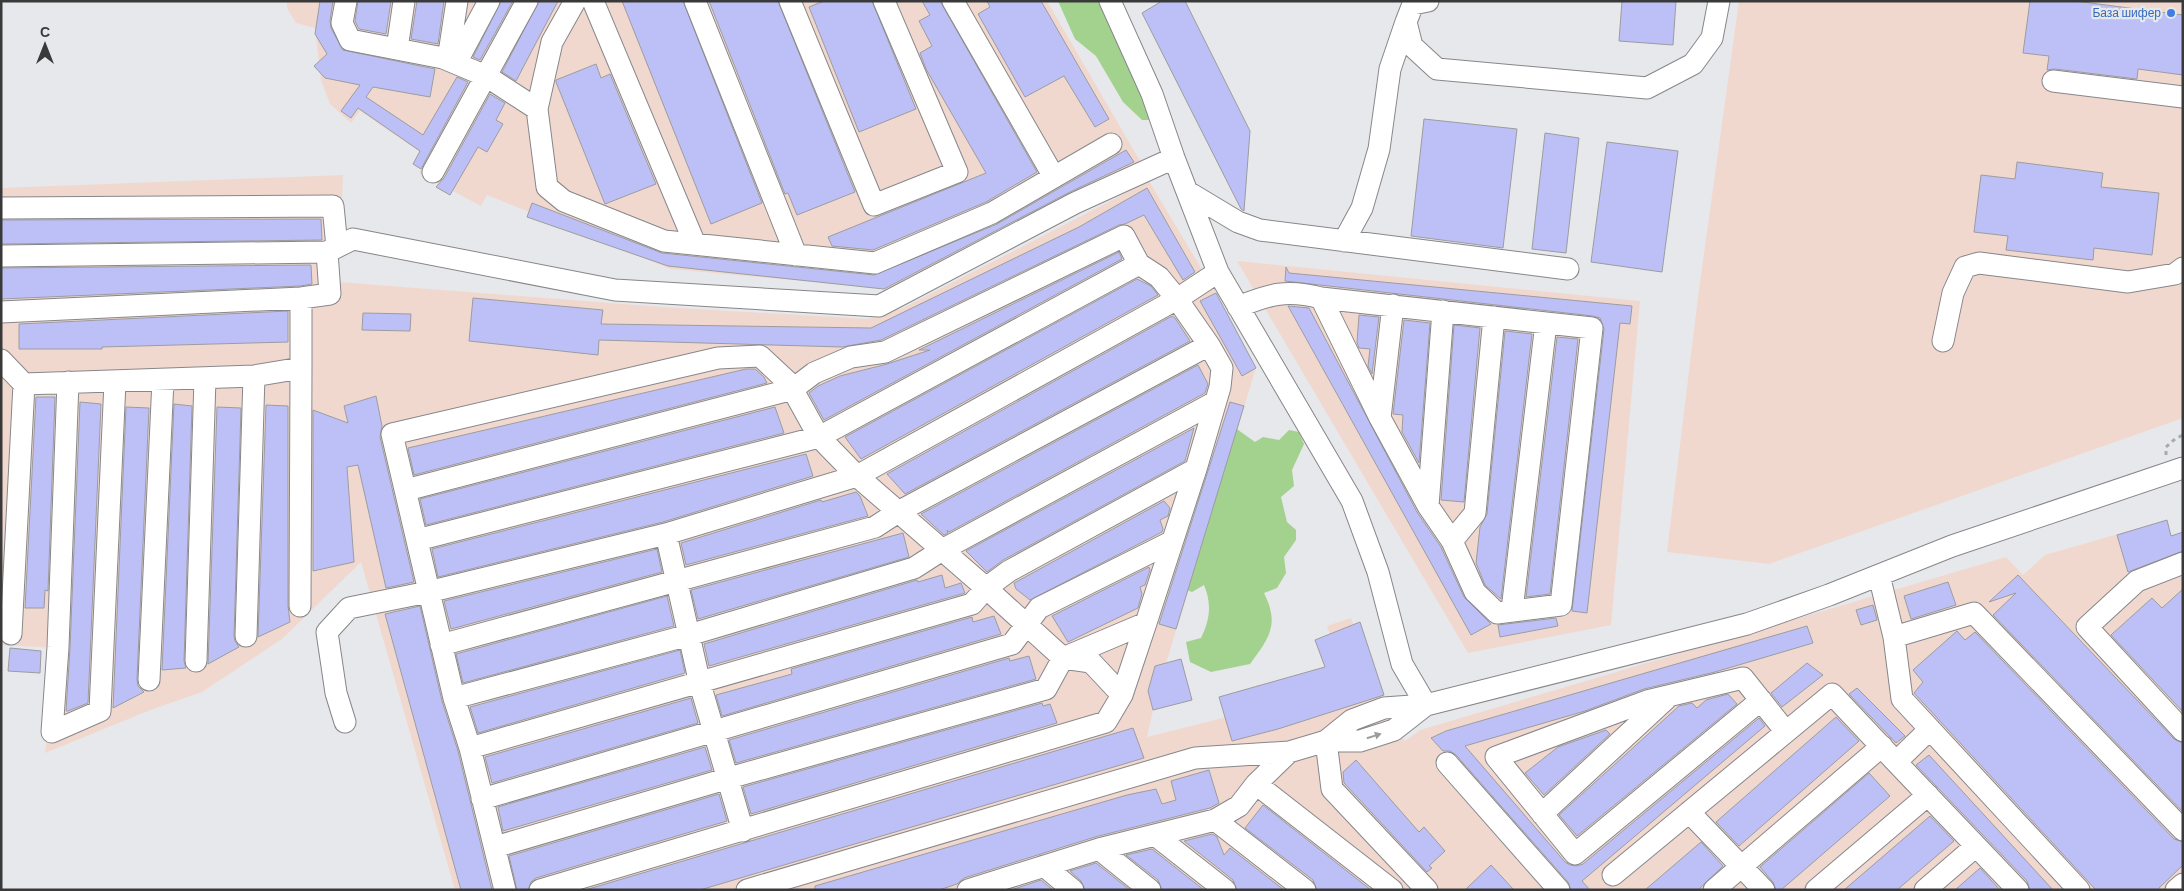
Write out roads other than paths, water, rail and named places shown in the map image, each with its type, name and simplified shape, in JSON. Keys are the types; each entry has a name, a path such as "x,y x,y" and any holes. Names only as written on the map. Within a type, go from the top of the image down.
{"lane":[{"path":"346,1 342,23 350,40 452,62 486,76 537,109"},
{"path":"397,49 404,1"},
{"path":"452,62 457,1"},
{"path":"452,62 489,1"},
{"path":"432,172 527,1"},
{"path":"575,1 552,42 537,109 547,186 564,201 664,241 875,263 992,213 1111,144"},
{"path":"593,1 696,244"},
{"path":"695,1 796,255"},
{"path":"790,1 874,205 957,172 884,1"},
{"path":"953,1 1054,177"},
{"path":"1110,1 1152,94 1174,158 1218,272 1352,501 1378,572 1402,664 1426,705"},
{"path":"1344,241 1362,208 1379,149 1390,69 1406,22 1413,4 1428,1"},
{"path":"1406,22 1412,46 1438,69 1647,88 1693,64 1712,38 1719,1"},
{"path":"2054,81 2183,97"},
{"path":"1,256 332,249 353,239 615,290 879,306 1075,203 1174,158"},
{"path":"1188,192 1238,222 1260,230 1568,269"},
{"path":"1,208 333,206 330,294 301,298 1,312"},
{"path":"406,490 793,389 814,373 851,357 885,352 1124,236 1139,264 1159,277 1177,299 1222,368 1215,402 1196,469 1146,623 1122,694 1106,722 540,890"},
{"path":"1943,341 1953,293 1965,267 1979,263 2128,282 2176,274 2183,268"},
{"path":"417,540 820,437 1139,264"},
{"path":"345,722 336,693 327,632 349,608 428,592 666,534 857,476 1177,299 1218,272"},
{"path":"1238,307 1269,295 1304,293 1321,298 1592,328 1561,605 1497,613 1475,592 1452,541 1428,506 1380,418 1321,298"},
{"path":"300,606 301,298"},
{"path":"1380,418 1393,305"},
{"path":"1428,506 1443,311"},
{"path":"1452,541 1475,513 1494,317"},
{"path":"1512,610 1546,323"},
{"path":"441,645 875,527 898,512 1208,344"},
{"path":"506,890 470,748 454,698 392,434 718,358 760,356 789,383 820,437 857,476 1063,658 1091,662 1122,694"},
{"path":"1,360 24,384 11,634"},
{"path":"24,384 254,376 301,368"},
{"path":"246,636 254,376"},
{"path":"196,661 205,378"},
{"path":"150,680 163,380"},
{"path":"68,382 58,647 52,732 100,711 115,382"},
{"path":"454,698 689,634 914,568 942,550 1215,402"},
{"path":"748,890 1195,758 1289,752 1326,741 1352,720 1384,708 1426,705 1747,624 1952,546 2183,468"},
{"path":"470,748 700,684 972,604 986,588 1009,571 1196,469"},
{"path":"666,534 700,684 743,830"},
{"path":"482,799 1012,644 1039,608 1171,542"},
{"path":"2183,563 2137,581 2088,627 2183,730"},
{"path":"1879,574 1894,637 1902,699 2079,890"},
{"path":"1894,637 1974,613 2183,830"},
{"path":"495,847 729,778 1046,689 1063,658 1146,623"},
{"path":"1761,700 1575,854 1496,757 1647,701 1743,678 1761,700 1786,732"},
{"path":"1613,875 1832,694 2018,890"},
{"path":"1542,814 1669,696"},
{"path":"1714,890 1743,865 1889,754 1930,729"},
{"path":"1326,741 1332,789 1427,890"},
{"path":"982,888 1099,849 1215,820 1239,806 1256,784 1289,752"},
{"path":"1447,763 1559,890"},
{"path":"1256,784 1392,890"},
{"path":"1816,890 1928,795"},
{"path":"1689,812 1743,865 1764,890"},
{"path":"1215,820 1305,890"},
{"path":"1155,835 1225,890"},
{"path":"1925,890 1976,846"},
{"path":"1099,849 1150,890"},
{"path":"1044,866 1073,890"},
{"path":"2176,890 2183,884"}],"place":[{"name":"База шифер","path":"2171,13"}]}
